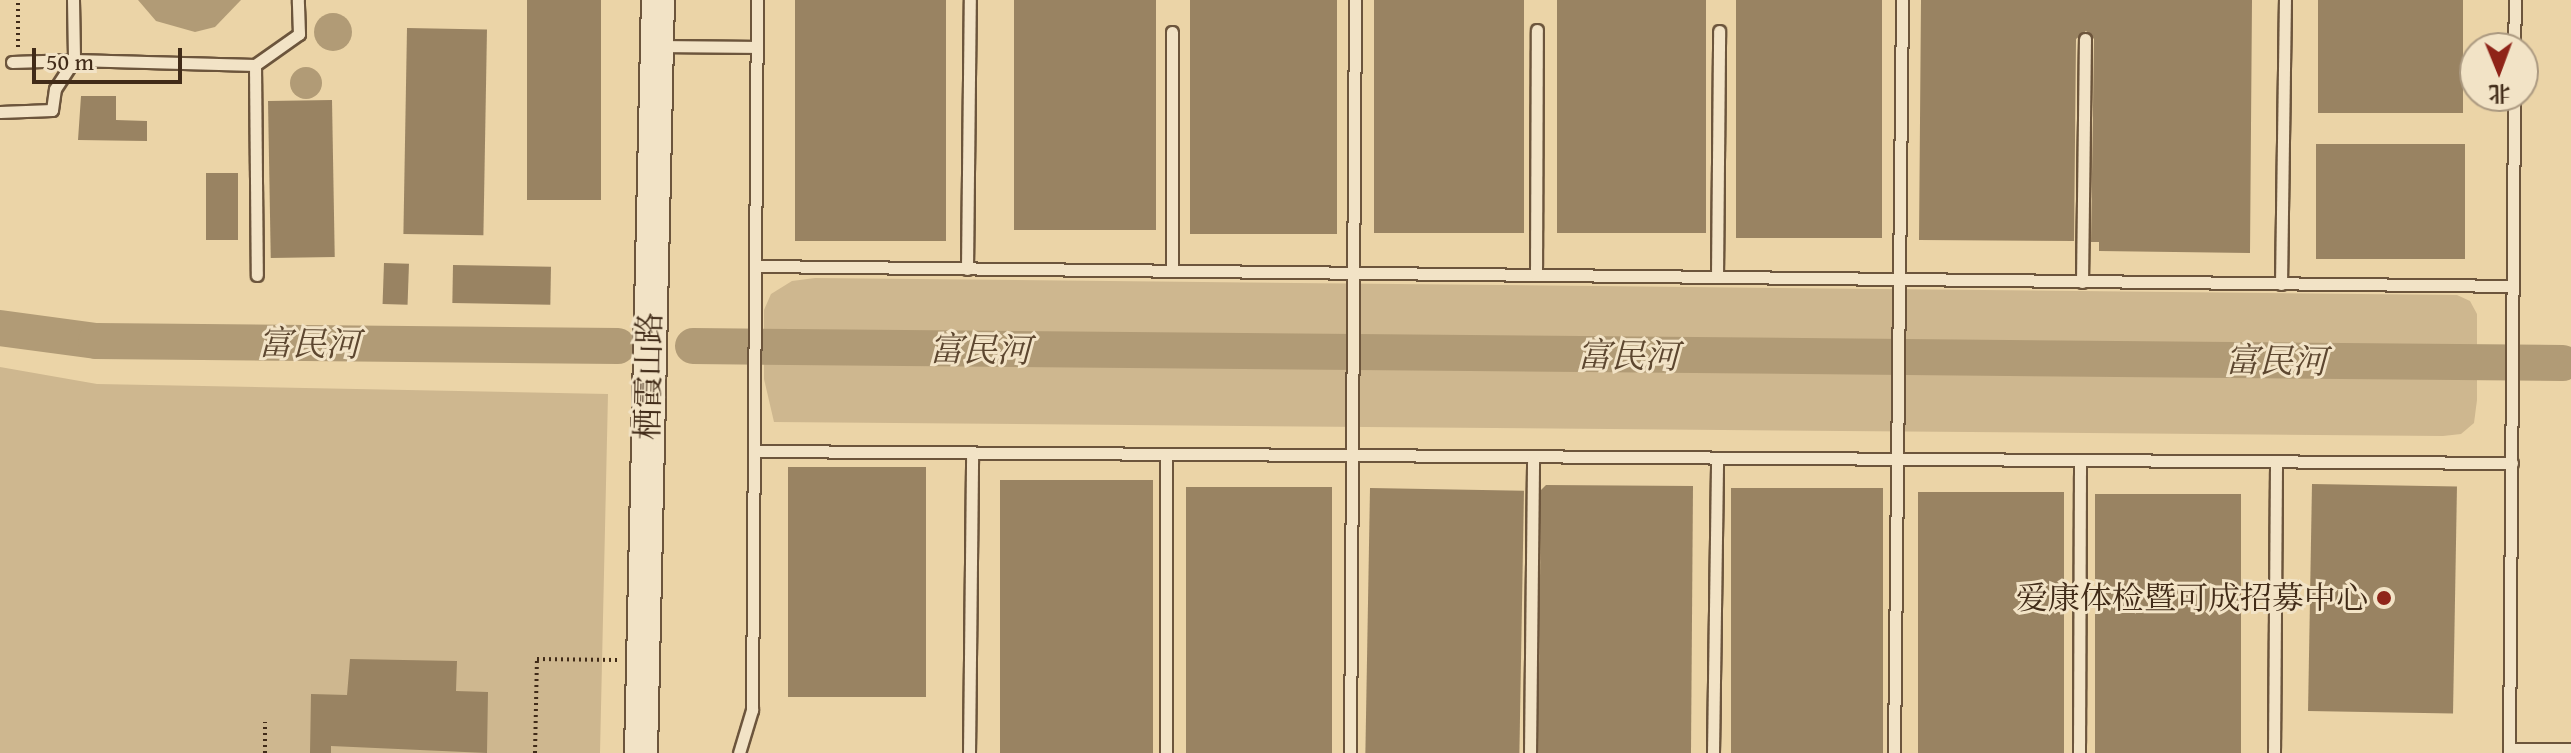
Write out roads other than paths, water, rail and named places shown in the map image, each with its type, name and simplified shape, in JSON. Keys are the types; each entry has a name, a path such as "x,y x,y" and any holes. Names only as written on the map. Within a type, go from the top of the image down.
{"street":[{"name":"栖霞山路","path":"641,753 658,0"}],"lane":[{"path":"0,112 52,110 55,89 74,60 73,0"},
{"path":"15,62 74,60 255,65 299,34 298,0"},
{"path":"739,753 752,710 757,0"},
{"path":"967,269 970,0"},
{"path":"1350,753 1355,0"},
{"path":"1894,753 1902,0"},
{"path":"2281,284 2285,0"},
{"path":"2514,32 2515,0"},
{"path":"1536,275 1537,30"},
{"path":"1717,277 1719,31"},
{"path":"1172,32 1172,271"},
{"path":"2082,282 2085,39"},
{"path":"658,46 757,47"},
{"path":"255,65 257,275"},
{"path":"2514,112 2509,751 2571,749"},
{"path":"755,266 2512,286"},
{"path":"754,451 2512,463"},
{"path":"969,753 972,452"},
{"path":"1166,454 1166,753"},
{"path":"1530,753 1533,457"},
{"path":"1713,753 1717,458"},
{"path":"2079,753 2080,461"},
{"path":"2274,753 2276,463"}],"waterway":[{"name":"富民河","path":"0,328 96,341 618,346"},
{"name":"富民河","path":"693,346 2563,363"}],"place":[{"name":"爱康体检暨可成招募中心","path":"2384,598"}]}
